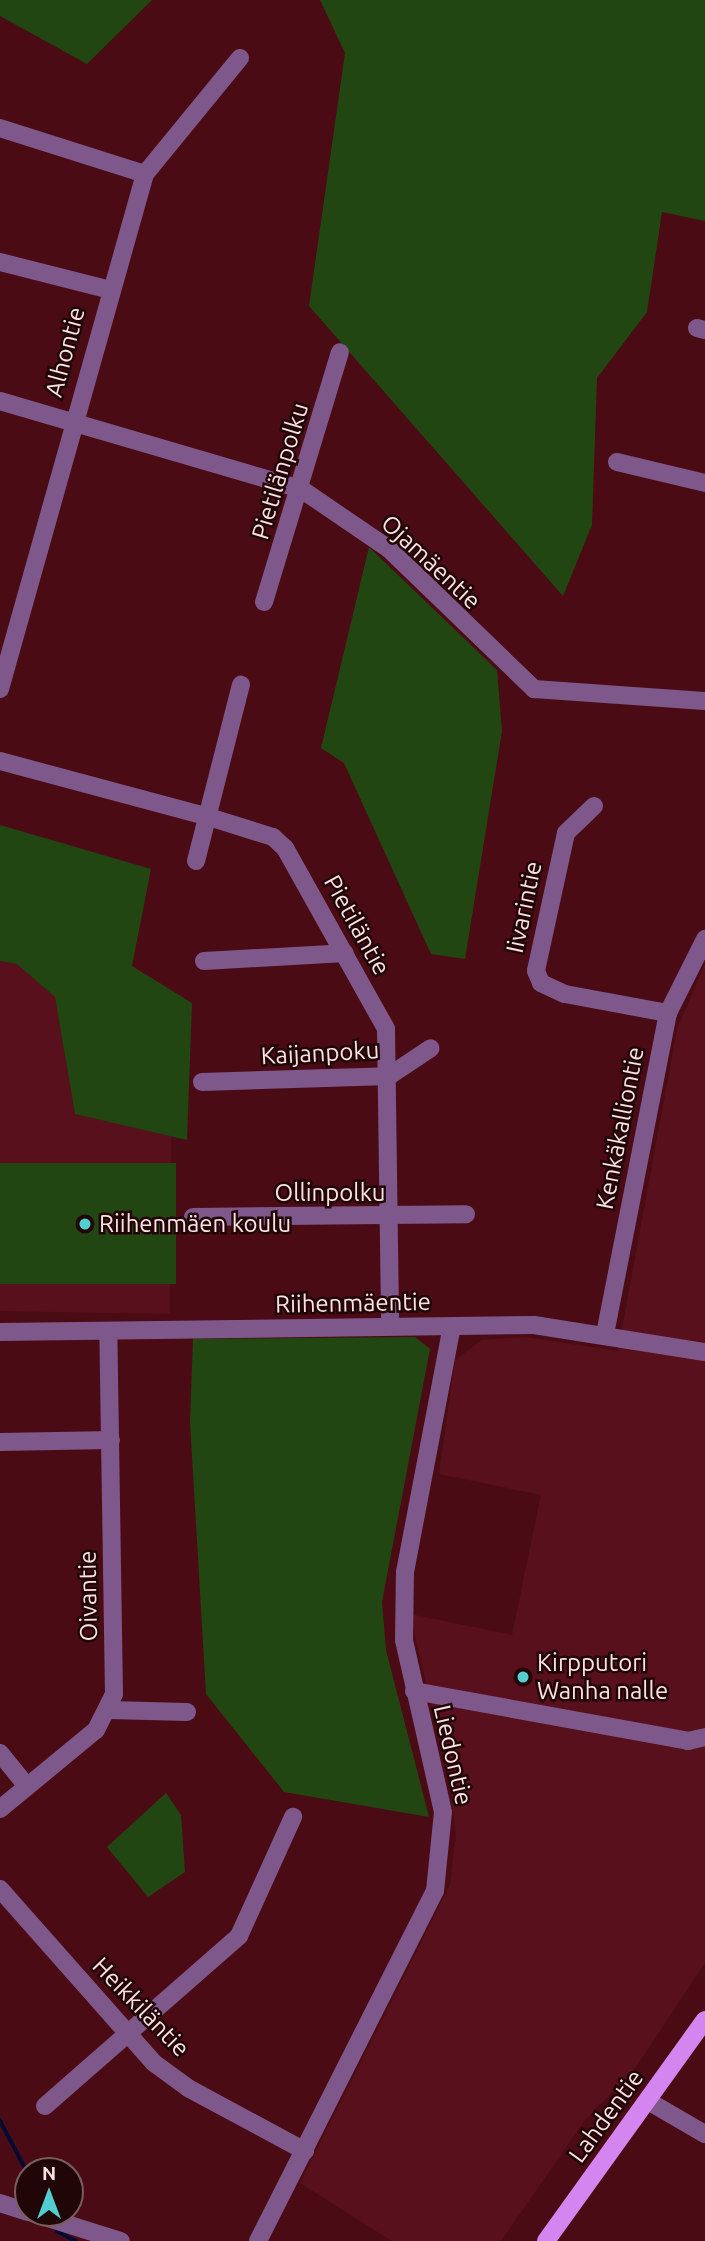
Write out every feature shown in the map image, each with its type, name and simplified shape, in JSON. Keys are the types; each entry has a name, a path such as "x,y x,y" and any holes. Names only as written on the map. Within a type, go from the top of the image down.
{"main road":[{"name":"Lahdentie","path":"546,2241 705,2020"}],"street":[{"name":"Alhontie","path":"0,690 107,289 145,174 240,58"},
{"path":"0,128 145,174"},
{"path":"0,262 107,289"},
{"name":"Pietilänpolku","path":"264,602 301,489 340,352"},
{"name":"Ojamäentie","path":"0,401 73,420 301,489 388,549 534,689 705,701"},
{"path":"617,462 705,483"},
{"path":"195,861 209,817 241,685"},
{"name":"Pietiläntie","path":"0,761 209,817 273,837 285,848 386,1029 391,1217 390,1326"},
{"name":"Iivarintie","path":"594,806 566,833 536,971 541,983 565,994 668,1013"},
{"name":"Kenkäkalliontie","path":"605,1334 668,1013 705,939"},
{"path":"204,961 345,953"},
{"name":"Kaijanpoku","path":"202,1082 389,1076 432,1048"},
{"name":"Ollinpolku","path":"193,1217 391,1217 466,1214"},
{"name":"Riihenmäentie","path":"0,1332 452,1326 605,1334 705,1352"},
{"name":"Liedontie","path":"258,2241 435,1891 443,1812 404,1640 405,1572 452,1326"},
{"name":"Oivantie","path":"108,1332 114,1694 109,1710"},
{"path":"0,1442 111,1440"},
{"path":"414,1691 688,1741 705,1737"},
{"path":"0,1809 96,1730 109,1710 187,1712"},
{"path":"0,1753 26,1785"},
{"path":"45,2106 131,2035 239,1936 293,1817"},
{"name":"Heikkiläntie","path":"0,1889 6,1910 188,2088 305,2151"},
{"path":"648,2101 705,2134"},
{"path":"77,2227 121,2241"}],"shaded area":[{"name":"Riihenmäen koulu","path":"0,961 17,964 55,997 75,1114 171,1136 170,1314 0,1311"},
{"path":"705,964 705,1963 634,2070 585,2120 501,2241 392,2241 300,2183 450,1885 456,1835 449,1780 410,1614 512,1635 541,1495 439,1474 455,1360 482,1340 525,1337 618,1351 677,1029"}],"green space":[{"path":"0,0 152,0 87,64 0,16"},
{"path":"320,0 705,0 705,221 662,212 647,312 597,378 592,525 563,596 309,306 345,53"},
{"path":"369,547 497,670 502,731 465,959 431,954 344,763 321,748"},
{"path":"0,825 151,869 132,966 192,1003 187,1140 75,1114 55,997 17,964 0,961"},
{"path":"0,1163 176,1163 176,1284 0,1284"},
{"path":"415,1337 430,1349 382,1602 386,1650 429,1817 284,1792 206,1694 190,1422 193,1339"},
{"path":"166,1793 181,1815 185,1872 148,1897 107,1847"}],"waterway":[{"path":"0,2120 20,2157"},
{"path":"57,2231 76,2241"}],"place":[{"name":"Riihenmäen koulu","path":"85,1224"},
{"name":"Kirpputori Wanha nalle","path":"523,1677"}]}
